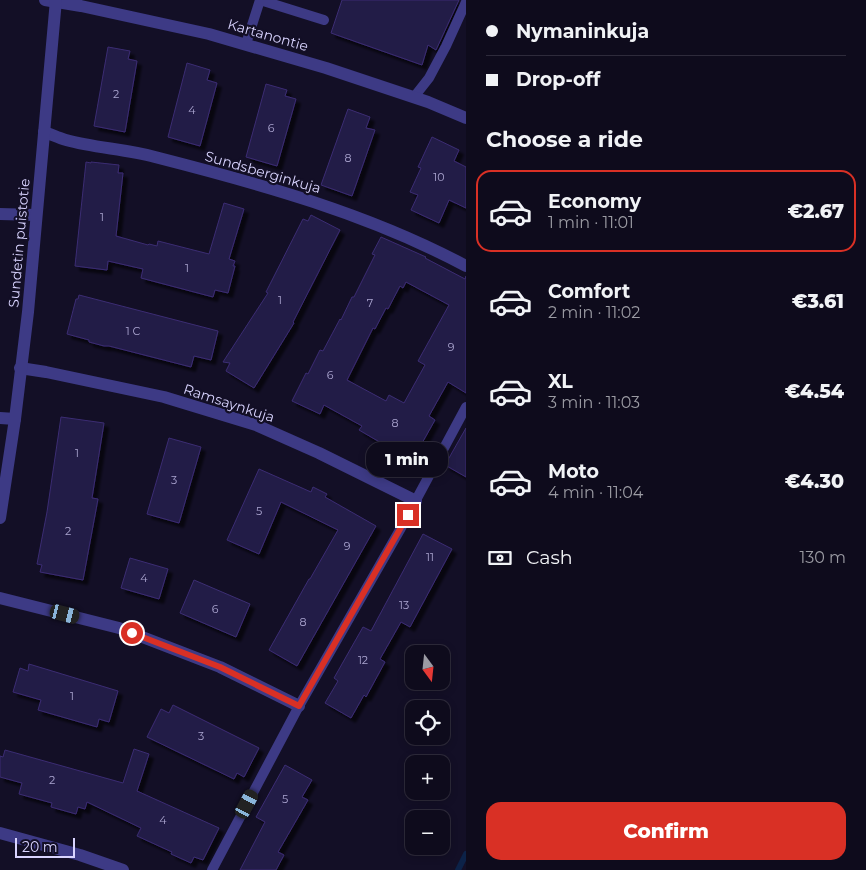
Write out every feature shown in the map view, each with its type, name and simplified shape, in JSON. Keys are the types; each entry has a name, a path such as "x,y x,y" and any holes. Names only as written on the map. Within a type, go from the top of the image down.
{"street":[{"name":"Kartanontie","path":"52,1 201,32 246,44 414,97 466,118"},
{"name":"Sundetin puistotie","path":"0,518 15,419 28,312 44,132 52,1"},
{"name":"Sundsberginkuja","path":"44,132 65,140 153,156 297,196 379,226 466,266"},
{"path":"0,214 36,215"},
{"name":"Ramsaynkuja","path":"20,368 164,397 256,426 319,453 416,501"},
{"path":"0,418 15,419"},
{"path":"0,598 119,628 220,667 299,706"},
{"path":"0,833 80,855 123,870"}],"lane":[{"path":"246,44 260,0 324,20"},
{"path":"414,97 429,78 466,2"},
{"path":"212,870 299,706 416,501 466,407"}],"building":[{"path":"342,0 459,0 436,50 428,45 422,65 331,33"},
{"path":"108,47 130,51 128,59 137,61 125,132 94,126"},
{"path":"187,63 210,70 207,80 217,83 200,146 168,137"},
{"path":"266,84 287,90 285,96 296,99 277,166 246,157"},
{"path":"348,109 370,117 366,128 375,130 352,196 321,185"},
{"path":"432,137 459,150 454,161 466,167 466,208 449,200 439,223 411,210 418,195 410,192 421,168 418,167"},
{"path":"86,162 119,165 118,173 123,173 116,236 148,245 157,246 158,241 209,254 224,203 244,209 229,259 235,261 233,266 235,266 228,293 215,290 213,297 141,278 143,269 108,261 107,270 75,266"},
{"path":"311,215 340,230 294,323 254,388 226,371 230,363 223,362 268,293 266,292 303,219 308,221"},
{"path":"381,237 426,257 465,279 466,276 466,393 448,382 429,416 435,420 417,452 412,449 407,458 359,430 362,426 324,405 320,414 292,401 306,373 308,374 320,350 323,351 352,297 354,297 375,255 372,254","holes":["406,282 449,305 418,361 425,365 404,403 389,395 386,401 347,380 373,328 375,329 386,308 388,309 400,286 403,288"]},
{"path":"79,295 218,331 211,360 194,356 191,367 104,346 67,334 76,299 78,299"},
{"path":"61,417 104,423 92,498 98,499 83,580 40,572 42,565 37,564"},
{"path":"466,428 466,477 445,465"},
{"path":"169,438 201,447 179,523 147,514"},
{"path":"259,469 311,492 313,487 327,494 325,497 376,526 297,666 269,650 338,530 281,502 259,554 227,540"},
{"path":"423,534 452,549 410,627 401,622 380,659 385,662 366,697 364,695 351,718 325,703 338,681 334,678 363,627 371,631"},
{"path":"130,558 168,569 159,599 121,588"},
{"path":"194,580 250,604 236,637 180,613"},
{"path":"29,664 118,691 109,722 99,719 97,727 38,710 41,700 13,692 20,668 28,671"},
{"path":"173,705 259,748 244,777 237,773 234,779 147,737 161,709 169,713"},
{"path":"134,749 149,754 137,791 219,828 203,860 194,857 191,863 171,854 172,852 137,836 141,828 87,802 85,809 78,807 76,814 51,807 52,803 19,794 22,783 0,777 0,756 3,757 5,750 123,783"},
{"path":"285,765 312,780 302,797 308,800 278,852 284,855 276,870 240,870 265,822 256,817"}],"waterway":[{"path":"458,870 466,854"}],"route":[{"path":"132,633 220,667 299,706 408,515"}]}
